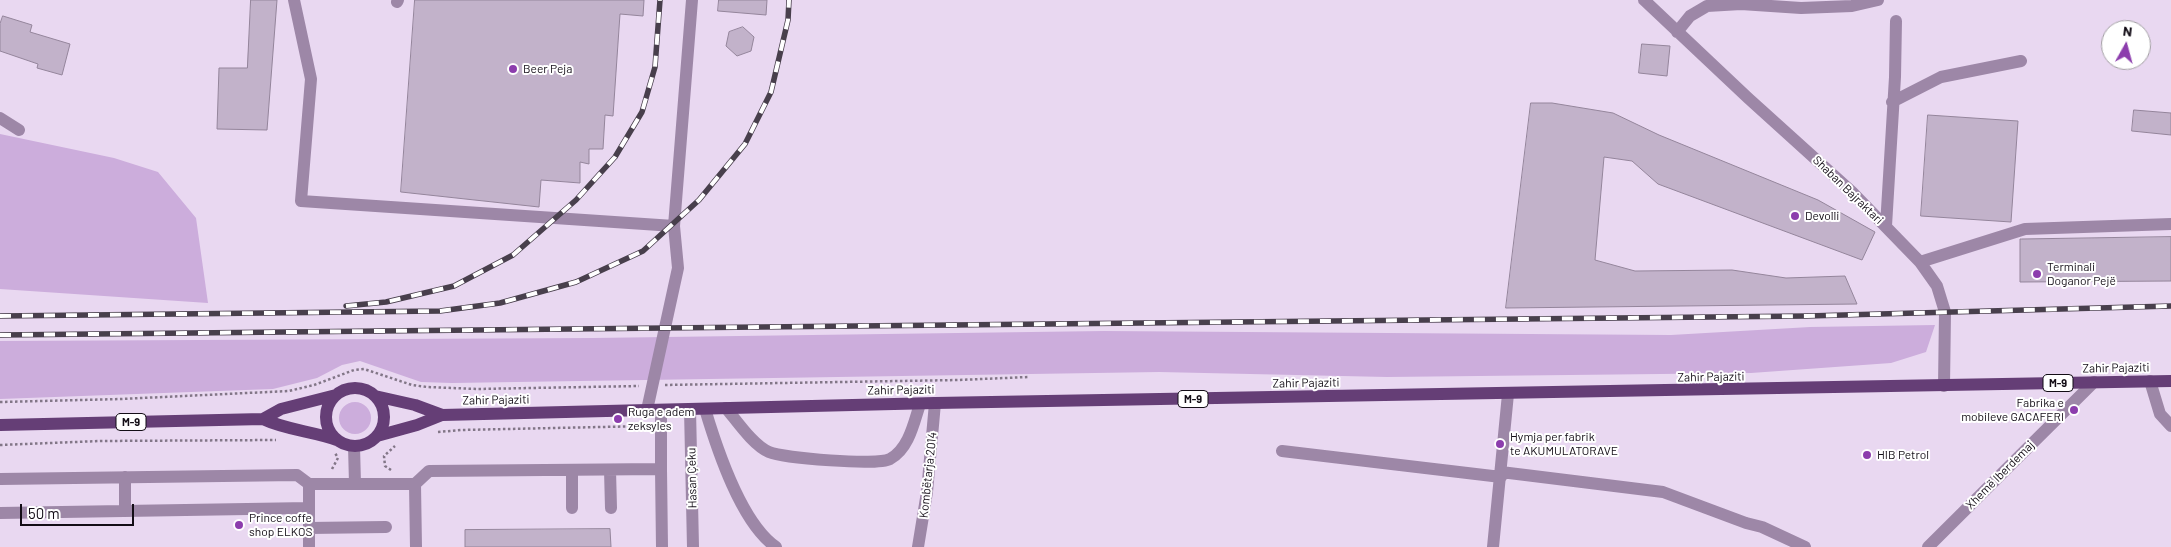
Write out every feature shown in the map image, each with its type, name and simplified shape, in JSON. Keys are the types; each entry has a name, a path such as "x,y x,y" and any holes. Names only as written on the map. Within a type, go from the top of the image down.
{"main road":[{"name":"Zahir Pajaziti","path":"377,436 417,425 442,415 935,403 2171,381"},
{"name":"M-9","path":"263,419 281,409 336,395 352,388 368,391 375,396"},
{"path":"336,395 327,409 326,418 336,445"},
{"name":"Zahir Pajaziti","path":"375,396 416,405 442,415"},
{"path":"375,396 384,410 383,427 377,436"},
{"name":"M-9","path":"0,425 263,419 280,427 304,430 336,445 354,446 369,442 377,436"}],"street":[{"path":"294,0 311,79 301,201 674,226"},
{"path":"647,410 678,268 674,226 692,0"},
{"name":"Shaban Bajraktari","path":"1644,0 1852,192 1920,262 1936,286 1945,312 1944,386"},
{"path":"1677,32 1690,16 1707,6 1741,4 1801,8 1852,6 1878,0"},
{"path":"1886,226 1895,77 1896,21"},
{"path":"1892,102 1941,77 2021,61"},
{"path":"0,118 19,130"},
{"path":"1920,262 2025,229 2171,224"},
{"path":"2150,381 2160,414 2171,426"},
{"name":"Xhemë Iberdemaj","path":"1928,547 2094,382"},
{"path":"1494,547 1508,394"},
{"name":"Kombëtarja 2014","path":"918,547 927,492 935,403"},
{"path":"726,408 747,433 768,451 799,458 872,461 889,460 904,447 920,404"},
{"name":"Hasan Çeku","path":"690,409 693,547"},
{"path":"706,409 717,447 737,492 755,526 776,547"},
{"path":"661,410 662,547"},
{"path":"354,446 355,484"},
{"path":"1282,451 1663,492 1746,523 1762,527 1805,547"},
{"path":"0,479 297,475 309,484 415,484 430,471 662,469"},
{"path":"572,470 572,508"},
{"path":"610,470 611,508"},
{"path":"125,477 125,511"},
{"path":"309,484 309,547"},
{"path":"415,484 416,547"},
{"path":"0,513 309,508"},
{"path":"309,528 386,527"}],"path":[{"path":"0,402 121,399 289,391 314,385 354,370 364,369 412,385 427,387 478,389 642,386"},
{"path":"661,386 1028,377"},
{"path":"436,433 461,430 661,426"},
{"path":"0,445 280,440"},
{"path":"332,469 338,458 336,445"},
{"path":"397,445 384,456 385,466 392,470 399,470"}],"shaded area":[{"path":"0,134 114,158 158,172 196,218 208,303 0,289"},
{"path":"1935,325 1926,352 1891,363 1751,373 1387,377 1159,372 452,383 421,382 360,361 342,365 317,378 273,389 0,399 0,341 593,338 1104,331 1671,335 1810,327"},
{"path":"355,402 367,406 371,418 367,430 355,434 343,430 339,418 343,406"}],"building":[{"path":"251,0 277,0 267,130 217,129 219,68 247,68"},
{"name":"Beer Peja","path":"415,0 644,0 643,16 620,14 613,116 605,115 603,149 589,149 589,164 580,162 580,183 541,180 539,207 401,192"},
{"path":"719,0 767,0 766,15 718,11"},
{"path":"3,16 32,25 30,32 70,44 62,75 37,68 38,64 0,51 0,24"},
{"path":"743,27 754,37 751,51 737,56 726,46 729,32"},
{"path":"1642,44 1670,46 1667,76 1639,73"},
{"name":"Devolli","path":"1531,103 1552,103 1613,113 1659,135 1818,200 1875,232 1862,260 1658,184 1632,161 1604,157 1595,260 1635,271 1732,270 1786,278 1845,276 1857,304 1506,308"},
{"path":"2134,110 2171,113 2171,135 2132,131"},
{"path":"1928,115 2018,121 2011,222 1921,216"},
{"path":"2171,237 2171,281 2020,282 2020,239"},
{"path":"610,529 611,547 465,547 465,530"}],"railway":[{"path":"346,306 386,302 454,286 513,255 576,200 615,157 642,112 655,67 660,0"},
{"path":"0,316 440,311 500,303 576,282 643,251 699,200 745,144 771,92 788,20 789,0"},
{"path":"0,335 1807,316 2171,306"}],"place":[{"name":"Beer Peja","path":"513,69"},
{"name":"Devolli","path":"1795,216"},
{"name":"Terminali Doganor Pejë","path":"2037,274"},
{"name":"Fabrika e mobileve GACAFERI","path":"2074,410"},
{"name":"Ruga e adem zeksyles","path":"618,419"},
{"name":"Hymja per fabrik te AKUMULATORAVE","path":"1500,444"},
{"name":"HIB Petrol","path":"1867,455"},
{"name":"Prince coffe shop ELKOS","path":"239,525"}]}
